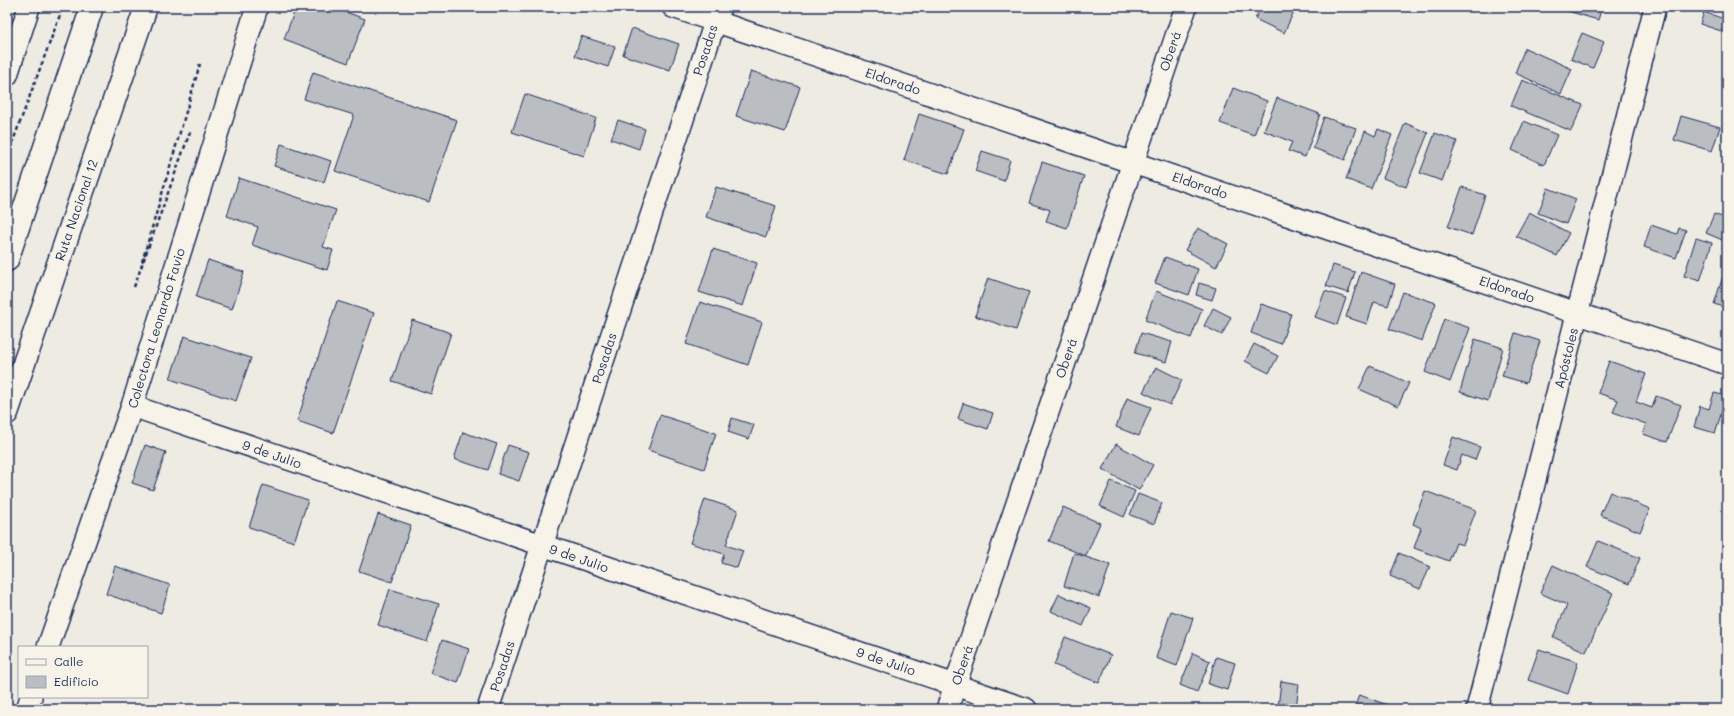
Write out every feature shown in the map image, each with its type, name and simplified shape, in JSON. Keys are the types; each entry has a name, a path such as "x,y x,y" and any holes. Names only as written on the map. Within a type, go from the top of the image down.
{"highway":[{"path":"7,260 92,7"},
{"name":"Ruta Nacional 12","path":"7,413 146,7"}],"street":[{"path":"7,75 29,7"},
{"name":"Colectora Leonardo Favio","path":"48,646 132,406 257,7"},
{"name":"Eldorado","path":"673,7 717,14 1133,163 1727,364"},
{"name":"Oberá","path":"947,709 1186,7"},
{"name":"Apóstoles","path":"1477,709 1655,7"},
{"name":"Posadas","path":"488,709 717,14"},
{"name":"9 de Julio","path":"132,406 1026,709"},
{"path":"27,709 31,698"}],"path":[{"path":"7,157 63,7"},
{"path":"192,126 134,287 200,64"}],"building":[{"path":"296,7 332,7 365,19 348,63 284,39"},
{"path":"1261,7 1296,7 1284,33 1255,19"},
{"path":"1554,7 1602,7 1598,20"},
{"path":"1704,12 1727,20 1727,33 1700,24"},
{"path":"632,28 679,44 670,70 623,55"},
{"path":"1582,33 1604,42 1593,68 1571,59"},
{"path":"581,36 615,47 608,67 575,56"},
{"path":"1525,48 1572,69 1561,94 1515,73"},
{"path":"751,71 800,87 785,132 736,116"},
{"path":"313,72 457,120 429,202 335,171 354,115 304,99"},
{"path":"1522,80 1583,105 1571,131 1511,106"},
{"path":"1233,88 1267,101 1254,135 1220,123"},
{"path":"525,94 596,118 584,156 512,132"},
{"path":"1277,98 1320,114 1305,157 1288,151 1292,142 1264,131"},
{"path":"919,114 964,129 948,174 904,160"},
{"path":"1681,116 1720,127 1712,151 1674,140"},
{"path":"1324,117 1356,128 1345,160 1313,148"},
{"path":"618,120 645,129 639,149 611,139"},
{"path":"1524,121 1557,135 1544,165 1512,150"},
{"path":"1405,123 1428,133 1406,187 1383,178"},
{"path":"1378,129 1392,135 1371,189 1346,179 1365,131 1375,136"},
{"path":"1435,133 1457,141 1442,181 1420,173"},
{"path":"281,144 331,161 324,182 274,166"},
{"path":"982,151 1010,160 1004,181 975,171"},
{"path":"1042,162 1084,176 1067,228 1046,221 1050,210 1029,203"},
{"path":"239,178 336,210 323,247 333,250 327,270 252,245 258,227 227,216"},
{"path":"716,187 776,206 766,237 706,217"},
{"path":"1462,187 1485,195 1472,235 1448,227"},
{"path":"1548,188 1576,199 1566,224 1538,213"},
{"path":"1529,212 1569,233 1557,256 1516,236"},
{"path":"1714,214 1727,219 1727,242 1706,233"},
{"path":"1651,225 1677,234 1679,228 1686,230 1676,258 1644,247"},
{"path":"1198,228 1228,244 1216,267 1185,250"},
{"path":"1696,238 1712,243 1700,281 1684,276"},
{"path":"713,249 757,263 743,306 699,292"},
{"path":"1165,257 1198,269 1189,295 1155,283"},
{"path":"208,260 244,272 232,309 196,297"},
{"path":"1727,264 1727,308 1714,304"},
{"path":"1333,265 1355,272 1348,293 1326,286"},
{"path":"1361,272 1395,284 1388,306 1374,302 1367,324 1346,317"},
{"path":"988,278 1029,292 1016,330 975,316"},
{"path":"1199,283 1216,288 1212,300 1196,295"},
{"path":"1156,291 1202,309 1191,338 1145,320"},
{"path":"1325,291 1346,298 1337,325 1315,317"},
{"path":"1403,292 1436,303 1422,341 1389,329"},
{"path":"337,301 374,313 333,433 297,421"},
{"path":"700,302 762,322 748,365 686,344"},
{"path":"1261,304 1291,314 1281,344 1251,333"},
{"path":"1213,308 1231,317 1222,335 1204,326"},
{"path":"1444,319 1470,328 1450,382 1425,372"},
{"path":"412,320 451,333 431,394 392,381"},
{"path":"1141,333 1172,342 1166,362 1135,353"},
{"path":"1515,333 1540,341 1526,383 1502,376"},
{"path":"184,336 251,358 236,401 170,379"},
{"path":"1475,339 1503,348 1488,401 1460,392"},
{"path":"1254,344 1278,356 1269,373 1245,361"},
{"path":"1609,361 1646,374 1636,402 1652,408 1656,396 1681,405 1667,442 1643,434 1646,424 1613,412 1618,400 1598,393"},
{"path":"1370,366 1409,383 1398,406 1359,389"},
{"path":"1156,367 1182,380 1170,405 1143,392"},
{"path":"1714,393 1727,396 1715,433 1694,427 1700,406 1709,409"},
{"path":"1127,398 1151,407 1139,436 1116,427"},
{"path":"963,403 993,413 988,429 958,419"},
{"path":"660,415 716,433 704,469 648,450"},
{"path":"732,418 754,425 749,439 728,432"},
{"path":"463,432 497,444 488,470 454,459"},
{"path":"1453,437 1480,447 1475,460 1462,455 1457,470 1443,465"},
{"path":"1116,444 1153,465 1139,490 1102,469"},
{"path":"145,445 166,452 153,490 132,483"},
{"path":"508,445 529,452 519,481 498,474"},
{"path":"1111,481 1135,491 1124,517 1100,506"},
{"path":"263,485 308,500 294,542 249,527"},
{"path":"1425,491 1476,510 1463,545 1456,543 1449,561 1414,548 1421,528 1413,524"},
{"path":"1610,492 1650,509 1640,532 1600,515"},
{"path":"1138,494 1162,503 1154,524 1130,515"},
{"path":"705,499 738,510 726,545 743,551 737,568 721,563 724,554 690,543"},
{"path":"1063,507 1100,523 1086,556 1049,541"},
{"path":"378,514 411,525 392,582 359,571"},
{"path":"1598,541 1640,558 1629,584 1587,567"},
{"path":"1074,553 1110,565 1099,597 1064,586"},
{"path":"1399,553 1430,567 1420,589 1390,576"},
{"path":"1553,565 1613,593 1586,652 1553,637 1567,605 1540,593"},
{"path":"115,566 170,585 161,613 106,594"},
{"path":"390,589 439,604 427,642 378,625"},
{"path":"1059,594 1091,608 1083,626 1051,611"},
{"path":"1171,611 1193,618 1177,666 1156,658"},
{"path":"1065,637 1111,655 1099,683 1054,665"},
{"path":"442,640 469,649 458,683 430,673"},
{"path":"1539,649 1578,662 1568,694 1528,680"},
{"path":"1193,653 1210,661 1197,692 1180,685"},
{"path":"1216,657 1235,663 1227,690 1208,684"},
{"path":"1281,681 1299,684 1296,709 1278,708"},
{"path":"1359,695 1388,705 1386,709 1354,709"}]}
